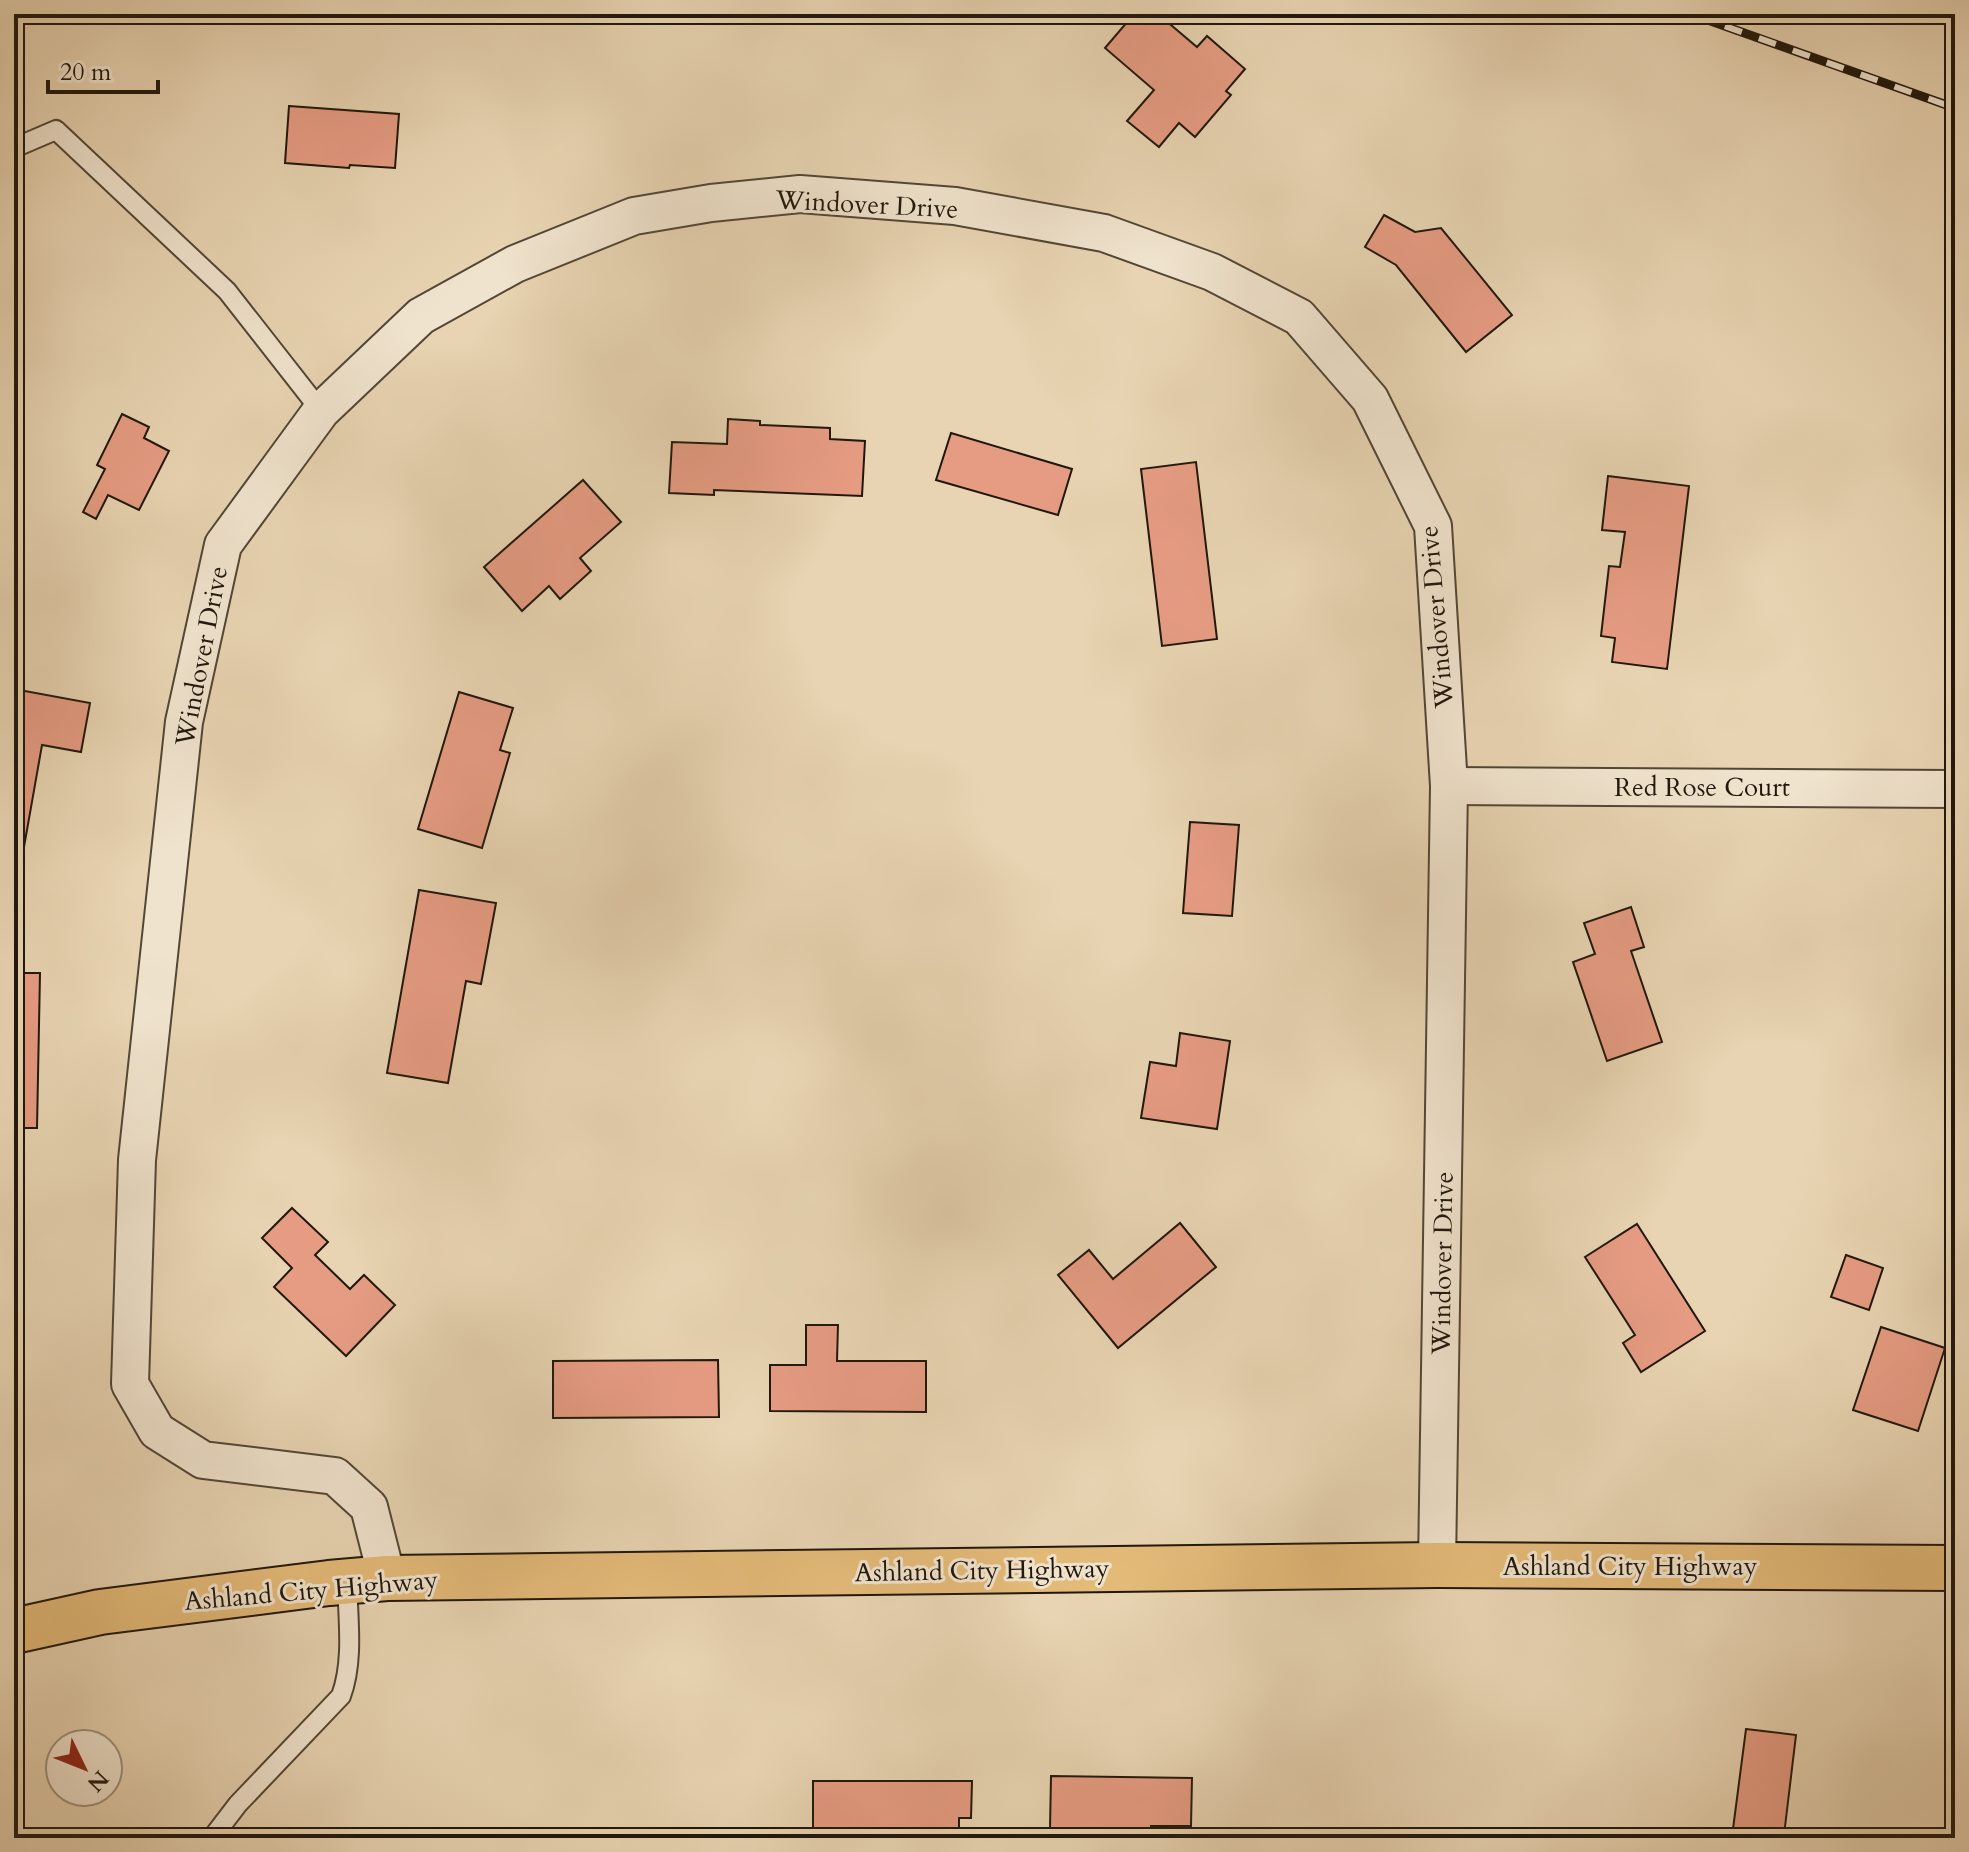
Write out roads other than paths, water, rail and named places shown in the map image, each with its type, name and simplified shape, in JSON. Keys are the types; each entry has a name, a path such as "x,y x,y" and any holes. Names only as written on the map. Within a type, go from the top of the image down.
{"main road":[{"name":"Ashland City Highway","path":"14,1631 100,1612 367,1580 1437,1565 1955,1568"}],"street":[{"name":"Windover Drive","path":"367,1580 369,1507 335,1476 203,1460 157,1431 130,1384 137,1160 184,722 223,545 321,411 421,316 515,264 634,216 711,203 800,194 955,206 1104,233 1212,272 1299,317 1370,399 1433,526 1449,786 1437,1565"},
{"name":"Red Rose Court","path":"1449,786 1955,789"}],"lane":[{"path":"14,148 56,130 227,291 321,411"},
{"path":"212,1838 238,1804 341,1696 367,1580"}],"railway":[{"path":"1691,14 1955,108"}]}
